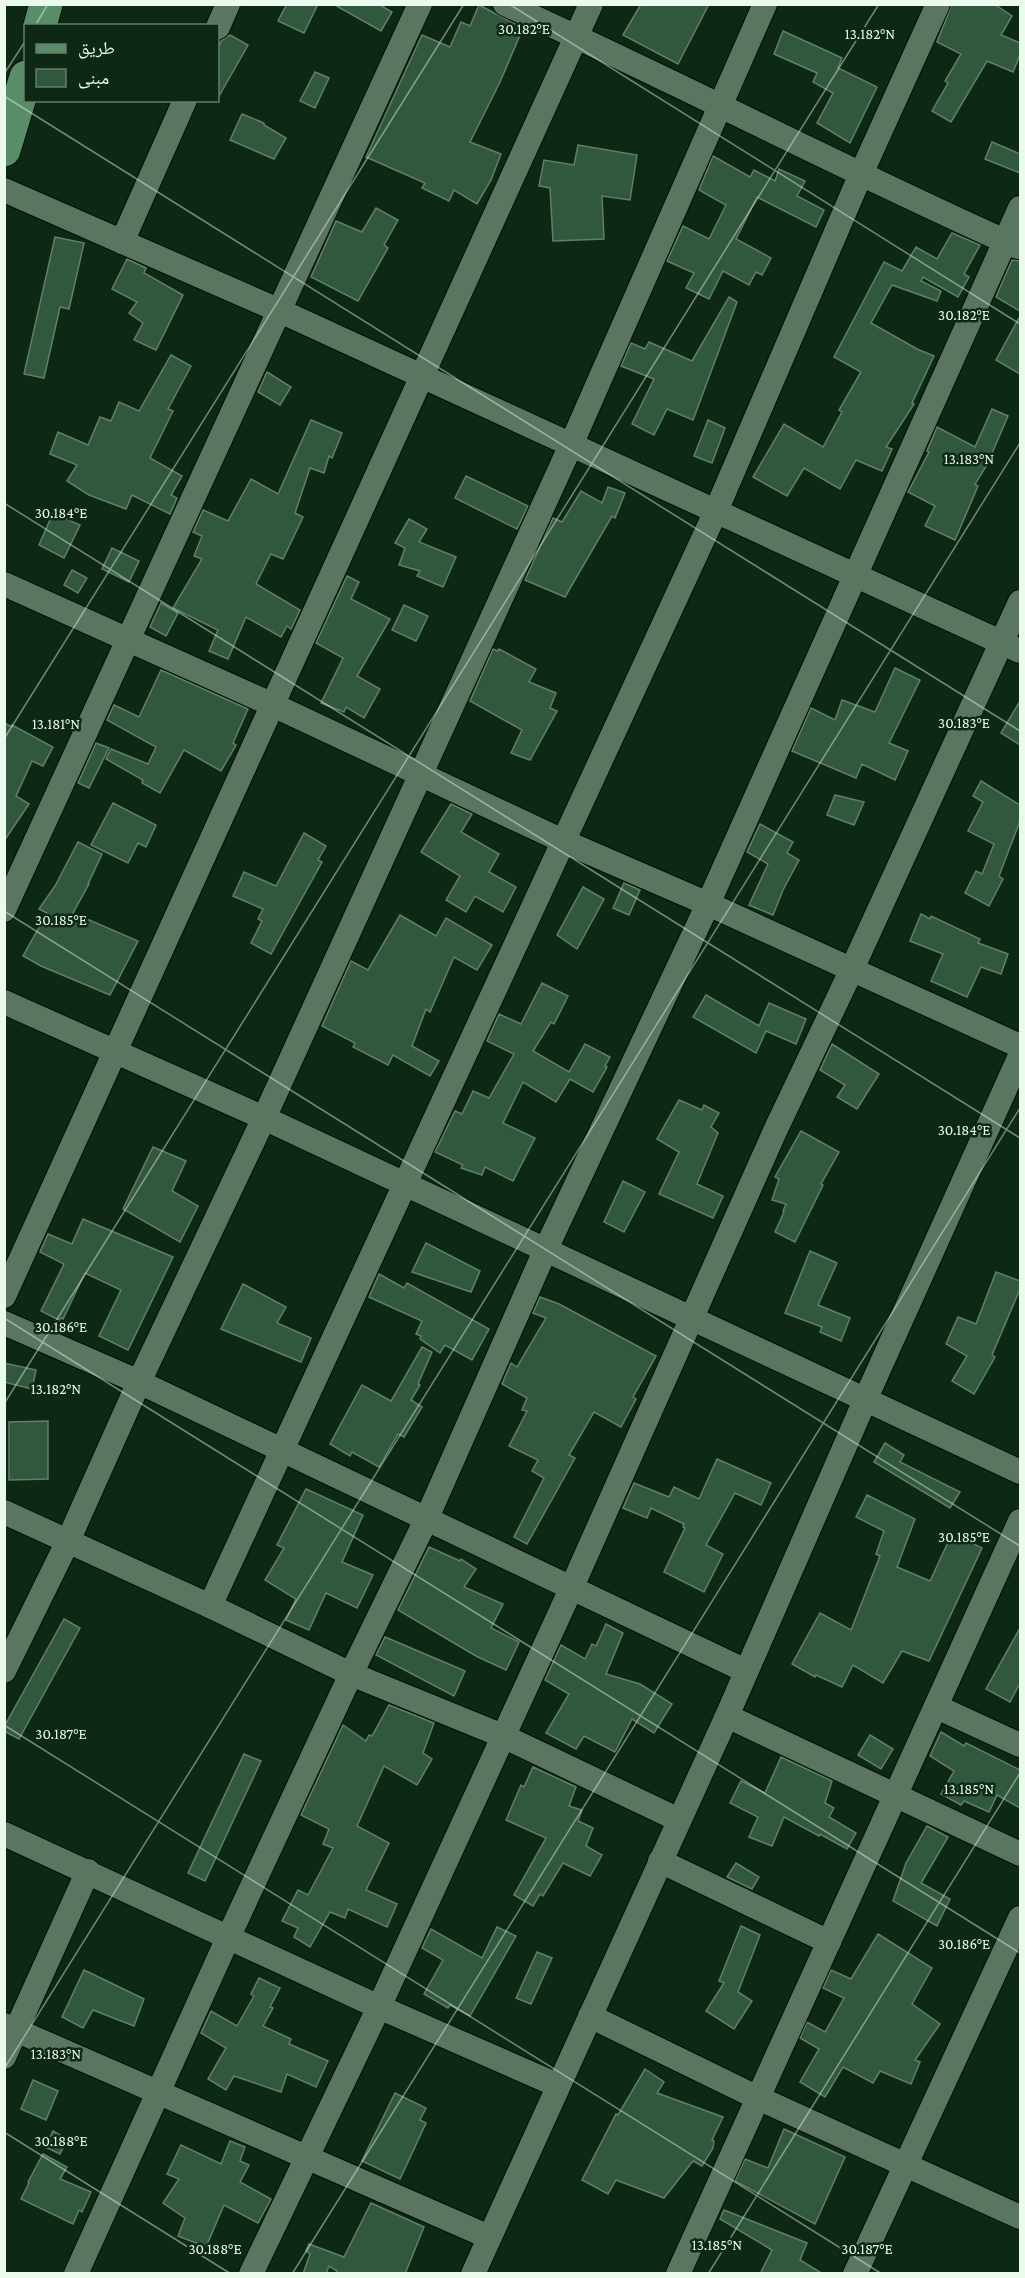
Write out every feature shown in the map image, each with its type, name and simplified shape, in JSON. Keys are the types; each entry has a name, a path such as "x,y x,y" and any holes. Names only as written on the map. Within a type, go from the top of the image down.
{"main road":[{"path":"41,24 46,4"},
{"path":"4,150 24,83"}],"street":[{"path":"219,25 228,4"},
{"path":"4,910 420,4"},
{"path":"505,4 720,104 861,174 1013,245"},
{"path":"4,1296 591,4"},
{"path":"4,1671 68,1541 264,1118 571,445 765,4"},
{"path":"210,1606 716,511 861,174 938,4"},
{"path":"123,242 184,102"},
{"path":"4,190 278,310 1011,647"},
{"path":"76,2274 228,1938 351,1674 426,1520 545,1251 708,904 856,574 1013,245 1020,208"},
{"path":"4,584 273,705 420,776 565,842 708,904 1020,1046"},
{"path":"251,2274 379,2007 571,1589 775,1131 1011,647 1020,602"},
{"path":"4,1002 264,1118 1020,1472"},
{"path":"473,2274 557,2085 727,1716 866,1398 1020,1056"},
{"path":"4,1323 140,1382 746,1671"},
{"path":"4,1512 210,1606 351,1674 503,1736 679,1820"},
{"path":"678,2274 756,2097 938,1707 1020,1521"},
{"path":"938,1707 1020,1745"},
{"path":"727,1716 1020,1854"},
{"path":"4,1834 379,2007 557,2085"},
{"path":"660,1861 829,1942"},
{"path":"4,2057 11,2027 88,1871"},
{"path":"855,2274 1020,1918"},
{"path":"590,2016 756,2097 1020,2217"},
{"path":"11,2027 489,2237"}],"building":[{"path":"287,4 318,4 304,33 278,21"},
{"path":"333,4 378,4 392,12 381,31"},
{"path":"641,4 709,4 678,64 623,35"},
{"path":"952,4 994,4 1012,16 1001,35 1020,43 1020,55 1013,72 987,61 951,122 932,111 948,83 945,81 961,54 937,42"},
{"path":"479,5 523,28 500,82 470,142 501,154 491,180 477,204 454,190 449,201 422,188 425,183 366,157 422,35 450,47 461,22 470,26"},
{"path":"783,31 842,58 838,68 877,87 850,143 817,123 833,93 813,82 817,73 774,54"},
{"path":"230,35 248,45 219,96 219,46 222,40"},
{"path":"315,72 329,78 315,108 300,101"},
{"path":"242,114 264,123 286,138 274,159 230,140"},
{"path":"992,142 1020,154 1020,173 985,159"},
{"path":"578,145 637,155 630,200 602,196 604,239 553,241 550,188 539,186 544,160 574,165"},
{"path":"713,156 750,177 754,170 775,181 779,169 805,181 797,196 824,210 816,227 757,197 736,239 771,258 762,275 756,272 749,285 723,271 709,299 686,288 694,273 667,261 683,226 709,239 726,205 699,190"},
{"path":"376,208 398,220 384,245 388,248 358,301 311,277 336,221 362,232"},
{"path":"952,233 980,245 964,274 969,277 958,297 923,277 921,281 941,291 937,301 892,285 871,323 934,356 912,403 914,404 886,447 892,449 882,471 856,460 840,489 804,468 787,496 753,477 784,424 823,447 842,412 839,410 861,372 834,357 884,262 902,271 916,247 937,259"},
{"path":"55,237 84,243 69,309 60,307 44,378 24,374"},
{"path":"127,259 146,268 144,273 183,295 156,350 134,340 143,323 129,313 137,302 112,289"},
{"path":"1012,260 1020,261 1020,311 996,297"},
{"path":"729,297 737,302 693,420 667,409 654,435 632,424 654,379 621,366 631,343 645,349 649,342 692,361"},
{"path":"1020,316 1020,374 996,360"},
{"path":"171,355 191,366 168,409 173,411 150,458 182,476 171,495 177,498 170,514 132,495 126,509 89,495 67,481 77,465 50,454 58,432 88,445 100,417 111,421 119,402 139,411"},
{"path":"267,372 291,387 280,405 258,392"},
{"path":"992,409 1008,416 987,465 975,484 978,486 955,540 925,526 935,506 908,492 929,452 927,451 937,427 975,447"},
{"path":"311,420 342,433 332,458 329,456 324,473 310,468 295,513 303,517 283,559 271,554 256,584 300,610 291,629 287,626 281,637 246,617 228,659 209,651 218,630 173,608 202,559 194,556 202,536 193,532 203,510 228,521 251,479 278,494"},
{"path":"708,420 725,428 712,463 694,456"},
{"path":"466,476 528,506 517,529 455,498"},
{"path":"608,487 625,493 615,518 612,516 565,597 525,580 553,518 562,522 581,491 602,503"},
{"path":"53,513 80,525 64,558 39,545"},
{"path":"409,519 427,529 419,542 456,557 443,587 417,576 420,571 399,565 405,548 395,543"},
{"path":"112,548 139,561 129,582 102,569"},
{"path":"72,570 87,578 78,593 64,585"},
{"path":"347,576 359,582 351,599 390,619 357,676 380,689 364,718 346,707 344,712 321,703 343,658 316,643"},
{"path":"161,603 178,613 166,636 150,627"},
{"path":"404,605 428,616 416,641 392,630"},
{"path":"493,649 498,651 499,649 536,669 529,682 556,693 550,708 557,711 530,760 511,753 522,730 470,701"},
{"path":"895,668 920,680 889,743 908,751 895,780 862,764 856,778 792,751 811,708 835,720 842,700 875,712"},
{"path":"161,670 248,709 233,743 236,745 221,771 184,750 160,793 142,783 143,780 106,759 111,749 148,764 156,747 107,720 114,705 139,717"},
{"path":"1020,701 1020,745 1001,733"},
{"path":"4,723 53,747 43,766 32,761 16,796 29,804 4,841"},
{"path":"96,743 109,748 89,788 78,783"},
{"path":"981,781 1020,805 1020,821 999,876 1003,879 989,906 965,893 976,871 982,874 994,844 968,831 983,802 973,796"},
{"path":"835,795 864,802 854,825 827,815"},
{"path":"113,803 156,825 146,847 138,843 128,863 91,845"},
{"path":"451,804 472,814 461,832 499,854 489,872 516,887 503,912 475,896 466,912 446,900 460,876 421,852"},
{"path":"760,824 793,842 787,853 799,860 773,915 749,905 768,864 747,852"},
{"path":"304,833 326,846 318,860 322,862 271,954 251,943 262,921 258,919 263,909 233,896 244,872 276,886"},
{"path":"78,842 102,854 73,913 138,941 110,995 23,956 47,913 39,909 55,886"},
{"path":"624,883 640,890 629,915 613,908"},
{"path":"583,887 604,899 577,949 557,935"},
{"path":"921,914 930,919 931,916 980,939 978,943 1008,954 1001,974 981,967 967,997 931,981 943,954 910,941"},
{"path":"400,915 436,936 446,918 492,945 477,970 454,957 430,1012 426,1009 412,1046 439,1061 430,1076 393,1055 388,1065 353,1047 355,1043 322,1026 351,961 368,970"},
{"path":"542,983 568,996 554,1024 551,1022 533,1051 569,1072 585,1044 610,1057 605,1066 607,1067 593,1092 570,1079 556,1102 523,1082 503,1123 535,1138 513,1181 485,1167 482,1175 461,1168 463,1165 435,1152 455,1111 462,1114 473,1091 489,1098 514,1054 487,1041 499,1014 521,1024"},
{"path":"706,995 759,1026 769,1003 806,1019 796,1044 766,1031 756,1053 693,1017"},
{"path":"832,1044 879,1074 857,1109 837,1097 845,1085 820,1070"},
{"path":"679,1100 702,1110 704,1105 719,1113 711,1127 718,1133 697,1184 723,1196 713,1218 659,1194 679,1152 657,1139"},
{"path":"801,1131 839,1152 821,1184 823,1185 795,1242 775,1232 786,1204 772,1200 779,1179 775,1177"},
{"path":"153,1147 186,1161 172,1191 198,1206 180,1242 123,1209"},
{"path":"623,1181 645,1192 624,1232 604,1222"},
{"path":"83,1219 173,1257 128,1350 99,1336 121,1290 85,1273 63,1319 59,1320 41,1311 64,1264 40,1252 48,1234 72,1244"},
{"path":"426,1243 480,1271 471,1292 412,1272"},
{"path":"810,1251 837,1263 818,1305 850,1318 841,1341 820,1332 822,1327 785,1313"},
{"path":"996,1272 1020,1281 1020,1289 992,1355 995,1357 974,1394 952,1381 967,1356 946,1344 958,1317 976,1324"},
{"path":"379,1274 404,1288 407,1283 489,1329 472,1360 445,1345 440,1353 416,1334 422,1321 369,1297"},
{"path":"243,1284 286,1307 277,1323 311,1338 301,1362 221,1329"},
{"path":"540,1297 559,1304 656,1356 633,1397 636,1399 621,1427 594,1412 569,1455 575,1458 527,1544 514,1537 544,1478 532,1471 538,1460 509,1446 527,1411 522,1410 527,1398 502,1384 511,1363 517,1367 546,1318 533,1313"},
{"path":"422,1347 432,1352 418,1384 420,1385 411,1400 422,1407 404,1437 398,1434 379,1467 352,1452 350,1456 330,1444 362,1385 391,1401"},
{"path":"4,1363 36,1370 32,1389 4,1382"},
{"path":"48,1421 48,1479 9,1480 9,1422"},
{"path":"885,1443 904,1455 900,1462 960,1492 950,1508 874,1462"},
{"path":"717,1459 771,1483 761,1505 735,1493 706,1545 723,1554 704,1592 664,1572 685,1528 684,1524 651,1508 647,1518 623,1508 634,1483 669,1497 674,1487 699,1499"},
{"path":"306,1489 363,1515 342,1562 373,1575 357,1608 326,1593 309,1630 286,1620 296,1599 265,1580 284,1548 277,1545"},
{"path":"867,1495 915,1519 897,1567 930,1581 951,1536 982,1548 929,1661 902,1651 883,1683 853,1665 842,1687 816,1675 815,1677 792,1664 820,1613 851,1630 880,1556 876,1554 884,1531 856,1517"},
{"path":"429,1547 460,1561 461,1559 476,1569 464,1587 503,1604 491,1628 519,1642 506,1670 476,1656 398,1610"},
{"path":"64,1619 80,1628 19,1739 4,1731 4,1727"},
{"path":"606,1624 623,1633 606,1674 640,1684 672,1704 654,1733 632,1719 615,1752 584,1736 576,1749 546,1733 569,1694 545,1680 561,1645 585,1659 592,1644 596,1646"},
{"path":"1020,1628 1020,1683 1010,1702 986,1689"},
{"path":"385,1637 465,1671 454,1696 376,1655"},
{"path":"389,1705 434,1723 423,1753 432,1759 417,1785 384,1766 357,1826 389,1843 366,1890 397,1904 387,1927 348,1909 345,1918 330,1912 310,1947 294,1937 298,1928 282,1921 298,1890 308,1895 333,1848 323,1844 329,1829 301,1815 343,1725 366,1741 369,1735 372,1736"},
{"path":"941,1732 964,1746 966,1743 1020,1770 1020,1808 997,1795 989,1812 964,1801 961,1805 941,1794 954,1771 930,1756"},
{"path":"870,1735 893,1749 881,1769 858,1755"},
{"path":"244,1754 261,1761 205,1881 188,1873"},
{"path":"781,1757 832,1781 825,1803 834,1808 829,1817 856,1833 847,1849 784,1817 772,1846 749,1837 758,1817 730,1803 741,1781 765,1793"},
{"path":"533,1767 576,1787 569,1806 582,1810 578,1821 593,1828 586,1846 602,1855 590,1876 563,1863 543,1896 540,1894 533,1906 514,1895 546,1838 506,1820 521,1785 524,1787"},
{"path":"927,1826 948,1837 921,1883 950,1899 937,1926 893,1901 906,1863"},
{"path":"736,1863 759,1877 752,1889 727,1877"},
{"path":"741,1926 760,1935 738,1992 752,2001 734,2029 706,2011 724,1983 719,1981"},
{"path":"497,1927 516,1936 470,2016 450,2005 448,2008 424,1994 443,1960 422,1948 431,1929 482,1958"},
{"path":"878,1934 932,1968 912,2004 940,2024 915,2060 920,2062 911,2084 880,2071 873,2083 843,2067 825,2097 800,2082 819,2049 800,2038 807,2022 825,2032 844,1998 823,1988 831,1970 851,1979"},
{"path":"537,1952 552,1958 531,2004 516,1998"},
{"path":"84,1970 144,1999 134,2026 93,2010 83,2028 62,2017"},
{"path":"259,1978 280,1988 263,2026 291,2039 289,2044 328,2061 316,2087 287,2074 281,2092 234,2076 226,2090 208,2079 226,2048 201,2033 211,2011 237,2026 254,1996 251,1994"},
{"path":"645,2069 664,2082 657,2093 723,2117 712,2140 714,2141 713,2148 702,2166 693,2161 664,2198 616,2180 608,2194 582,2180 616,2114 618,2115"},
{"path":"33,2080 58,2091 46,2120 21,2109"},
{"path":"395,2093 426,2108 420,2120 426,2123 400,2179 362,2161"},
{"path":"784,2129 845,2157 815,2224 735,2181 745,2159 768,2168"},
{"path":"53,2131 67,2139 60,2154 45,2147"},
{"path":"230,2141 245,2147 240,2161 249,2165 240,2182 271,2199 258,2223 224,2205 206,2247 178,2236 185,2218 163,2203 179,2179 167,2174 181,2145 221,2164"},
{"path":"43,2154 67,2167 60,2179 91,2192 82,2212 79,2210 73,2224 21,2199"},
{"path":"371,2203 424,2227 405,2274 336,2274 337,2271 329,2266 326,2274 303,2274 310,2254 306,2251 309,2244 344,2257"},
{"path":"724,2210 807,2243 800,2260 823,2274 760,2274 772,2250 720,2219"}]}
